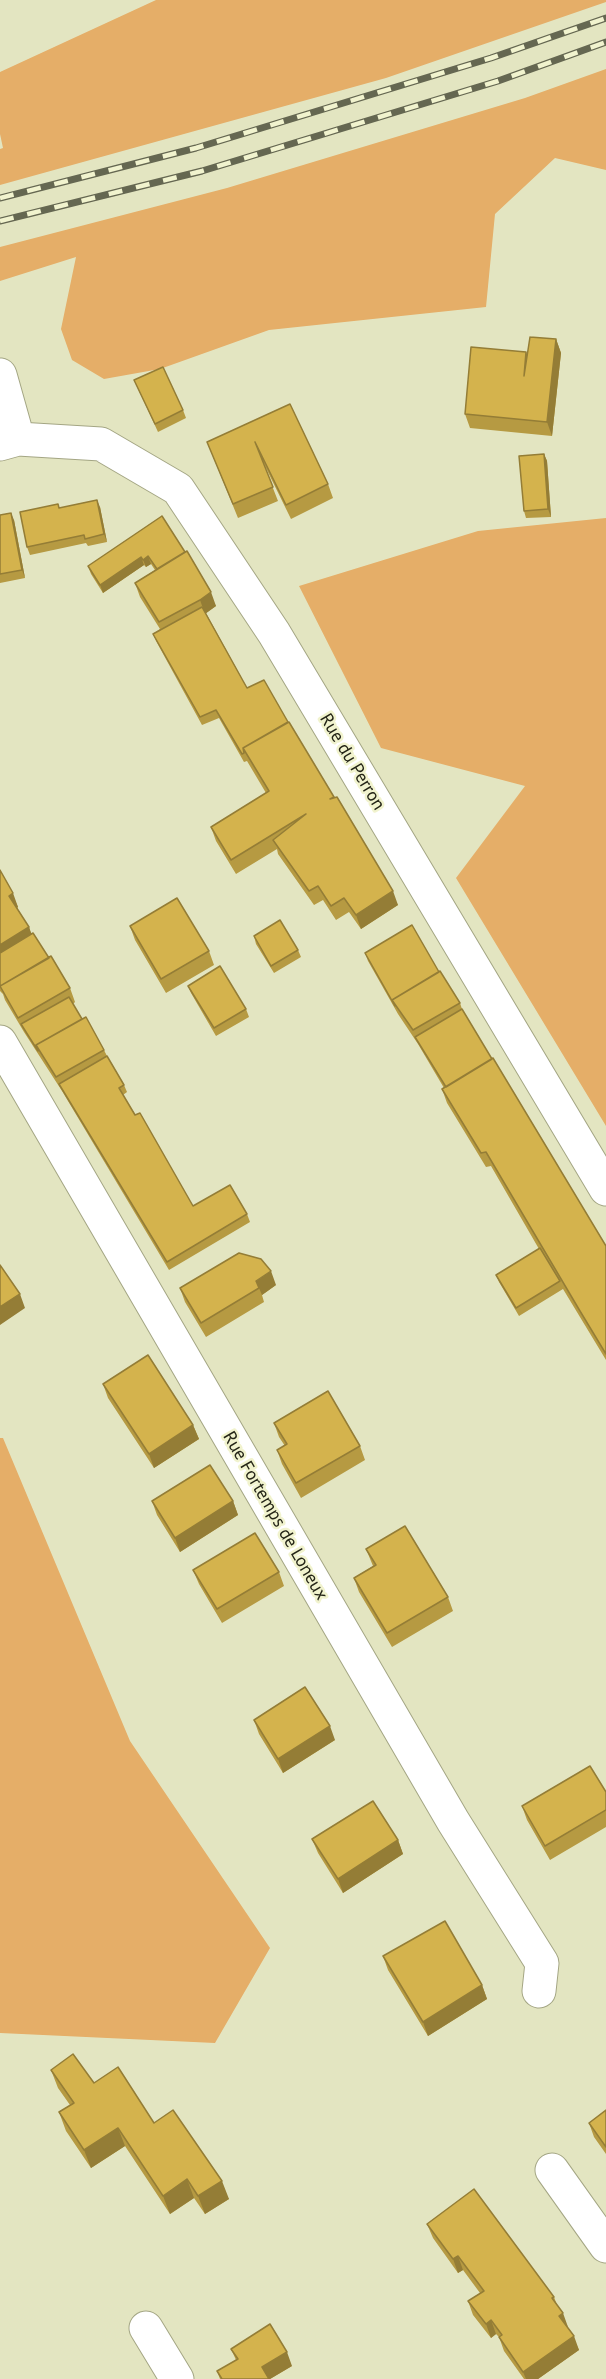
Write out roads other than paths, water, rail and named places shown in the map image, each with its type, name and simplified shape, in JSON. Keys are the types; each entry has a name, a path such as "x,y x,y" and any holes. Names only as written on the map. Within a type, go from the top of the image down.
{"street":[{"path":"0,375 9,441"},
{"name":"Rue du Perron","path":"9,441 101,444 178,489 274,633 606,1189"},
{"name":"Rue Fortemps de Loneux","path":"0,1042 453,1821 543,1962 539,1991"},
{"path":"552,2170 606,2246"},
{"path":"146,2328 177,2379"}],"railway":[{"path":"0,198 196,148 491,58 606,18"},
{"path":"0,221 202,171 498,81 606,42"}]}
